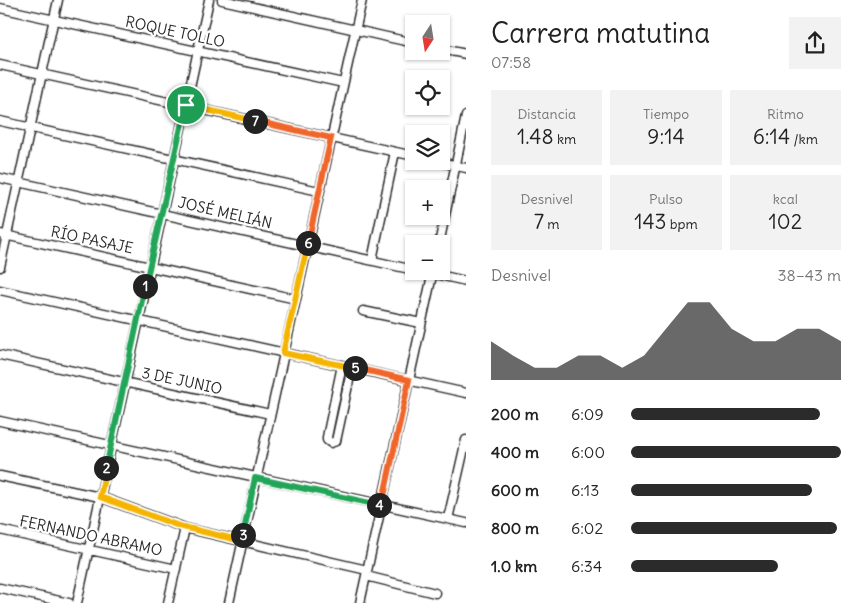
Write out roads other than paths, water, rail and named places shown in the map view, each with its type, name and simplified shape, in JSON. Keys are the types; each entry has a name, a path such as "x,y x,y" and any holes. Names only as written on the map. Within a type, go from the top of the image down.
{"street":[{"path":"0,267 3,235 18,182 58,0"},
{"path":"77,603 209,0"},
{"path":"222,0 405,41"},
{"path":"229,603 255,478 362,0"},
{"name":"ROQUE TOLLO","path":"0,8 343,83"},
{"path":"450,51 466,54"},
{"path":"0,65 405,154"},
{"path":"441,235 466,116"},
{"path":"0,121 319,191"},
{"path":"372,260 395,152"},
{"path":"450,165 466,168"},
{"name":"JOSÉ MELIÁN","path":"0,178 405,268"},
{"name":"RÍO PASAJE","path":"3,235 296,299"},
{"path":"450,277 466,281"},
{"path":"360,603 431,280"},
{"path":"0,290 466,393"},
{"path":"363,311 421,323"},
{"name":"3 DE JUNIO","path":"0,356 270,414"},
{"path":"342,365 327,437 330,443 336,441 352,367"},
{"path":"0,422 466,523"},
{"path":"448,519 466,440"},
{"path":"0,476 100,497 185,528 242,541 435,592"},
{"path":"168,603 185,528"},
{"name":"FERNANDO ABRAMO","path":"0,530 176,569"},
{"path":"0,588 68,603"}]}
